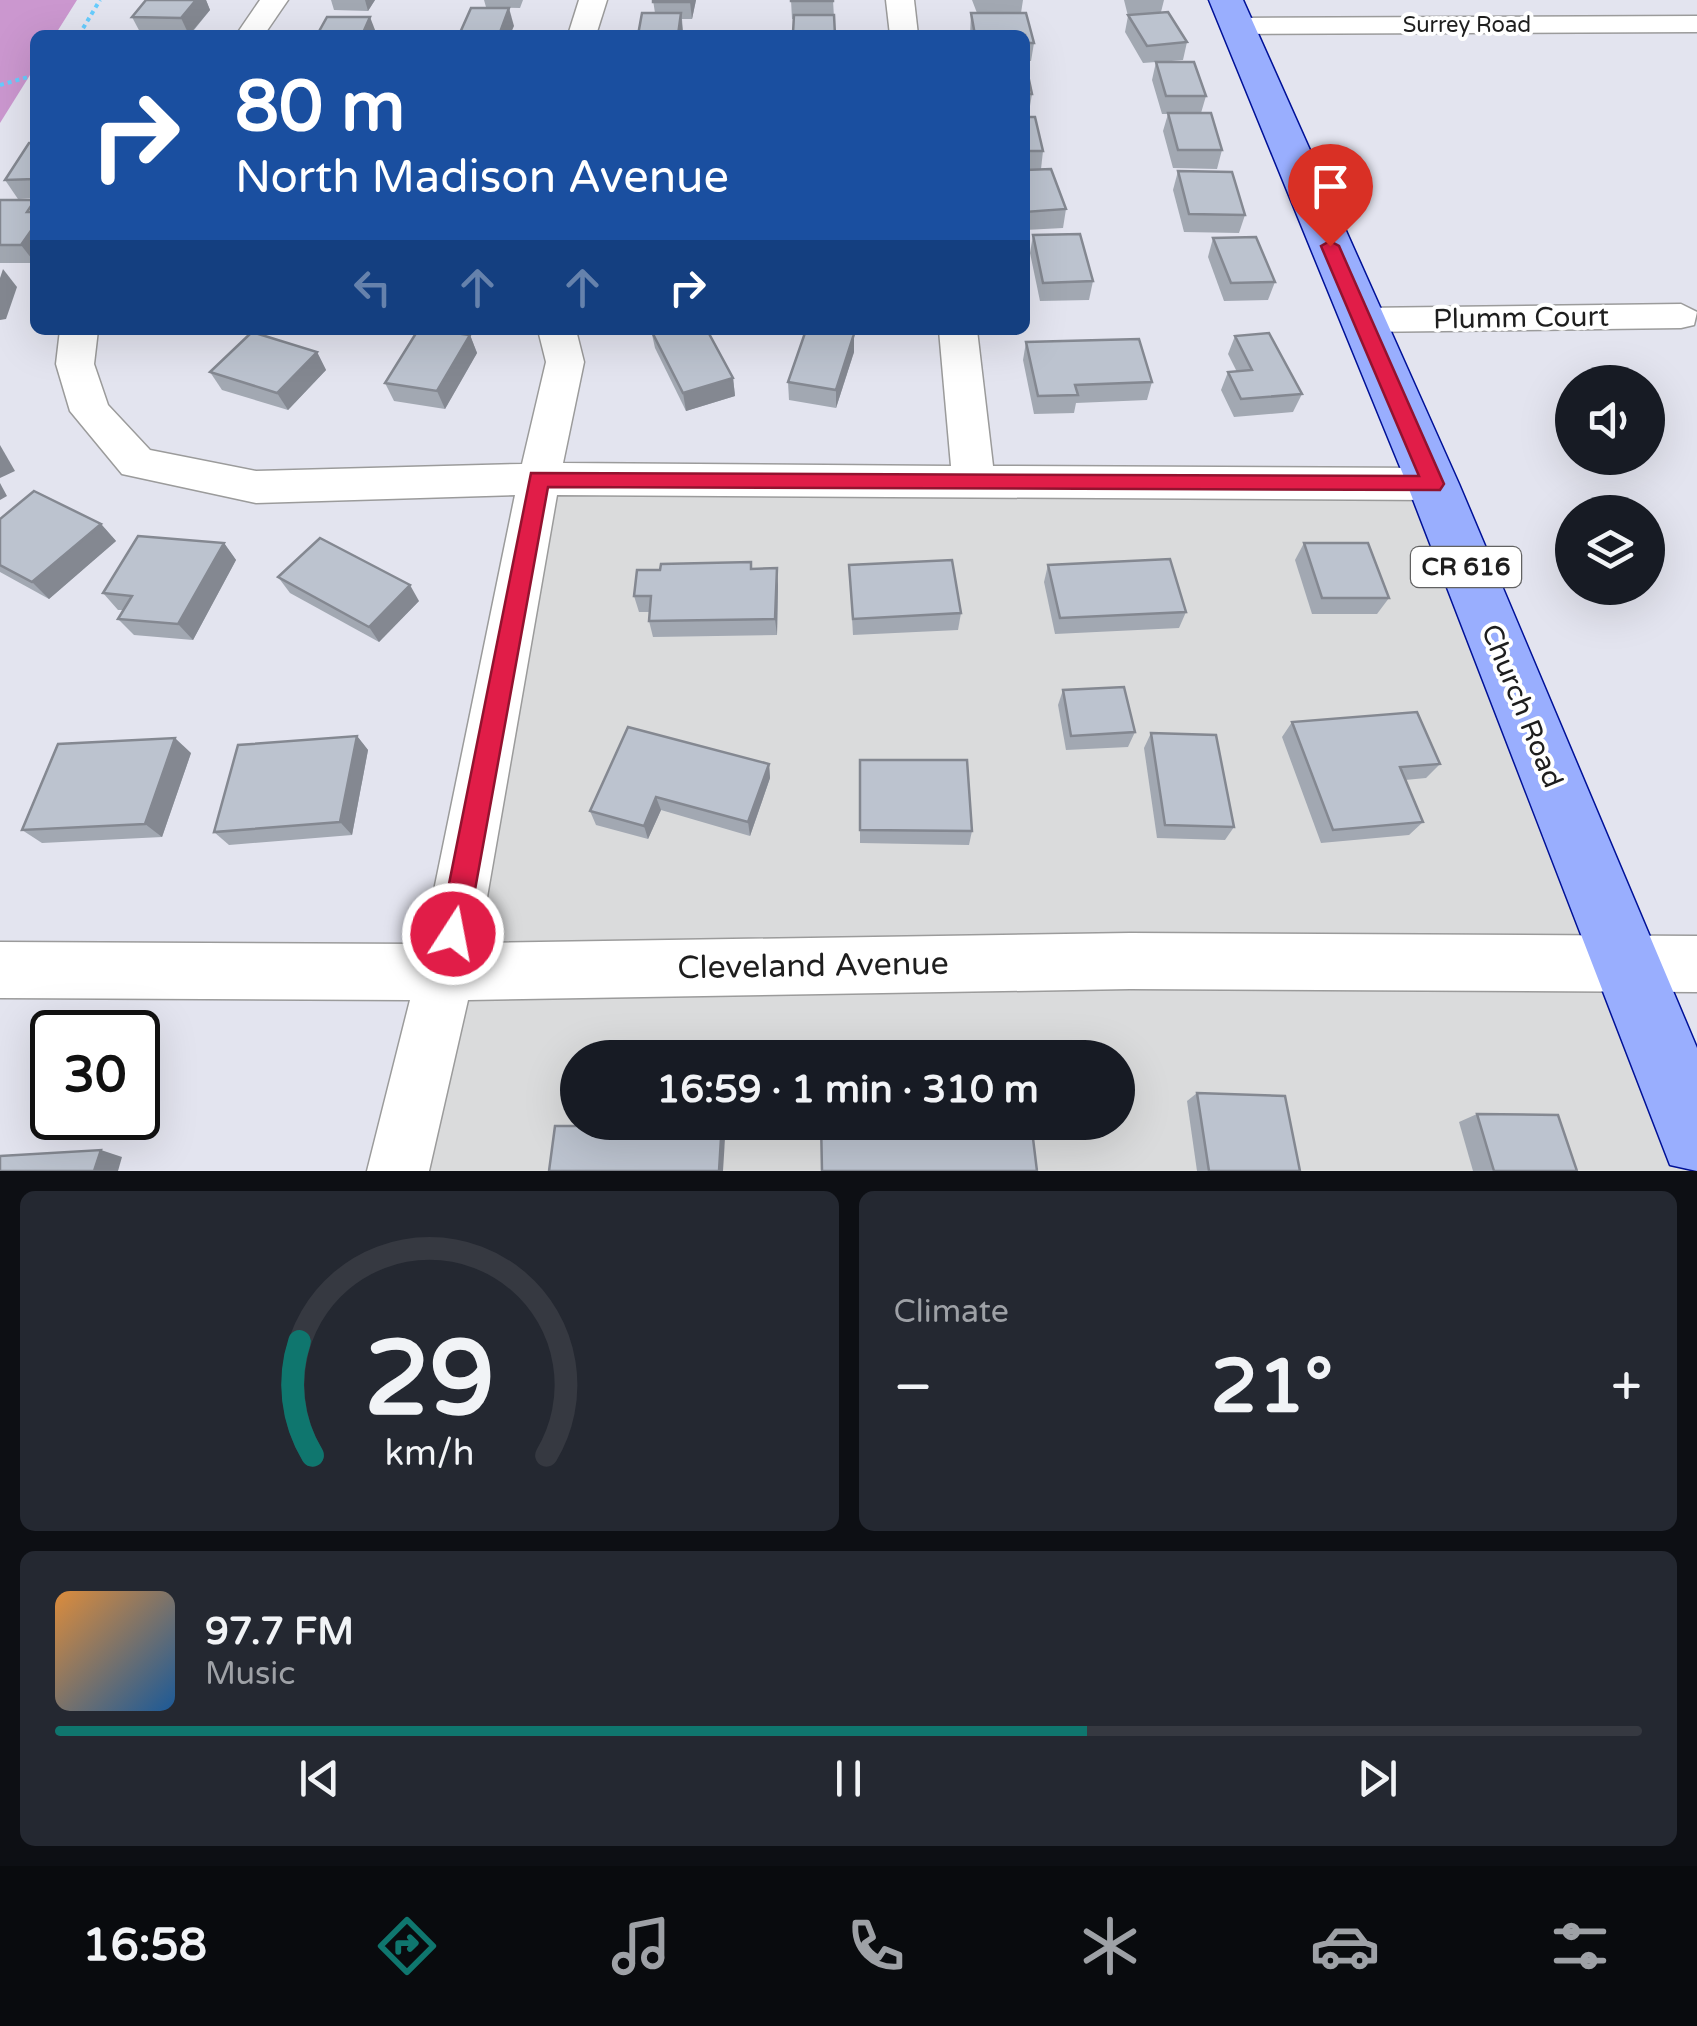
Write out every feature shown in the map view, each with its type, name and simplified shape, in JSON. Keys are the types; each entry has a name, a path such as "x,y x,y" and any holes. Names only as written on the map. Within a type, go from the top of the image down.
{"main road":[{"name":"Church Road","path":"1231,13 1433,484 1697,1138"}],"street":[{"path":"253,30 274,0"},
{"path":"584,30 594,0"},
{"path":"900,0 903,30"},
{"path":"1622,0 1646,25"},
{"name":"Surrey Road","path":"1231,13 1697,24"},
{"name":"Plumm Court","path":"1361,320 1681,316"},
{"path":"78,335 75,364 90,410 137,463 256,487 539,479 1433,484"},
{"path":"398,1171 446,972 539,479 565,362 558,335"},
{"path":"959,335 974,483"},
{"name":"Cleveland Avenue","path":"0,970 446,972 1130,961 1697,964"}],"path":[{"path":"82,30 100,0"},
{"path":"0,86 30,77"}],"shaded area":[{"path":"0,0 77,0 58,30 30,30 30,75 0,123"},
{"path":"539,479 1433,484 1697,1121 1697,1171 398,1171"}],"building":[{"path":"146,0 196,0 181,18 132,17"},
{"path":"653,0 691,0 653,2"},
{"path":"471,8 509,8 501,30 461,30"},
{"path":"1168,12 1187,42 1147,46 1128,15"},
{"path":"642,13 681,13 679,30 639,30"},
{"path":"971,13 1026,13 1034,43 1030,43 1030,30 974,30"},
{"path":"794,15 834,15 835,30 793,30"},
{"path":"327,17 370,17 364,30 320,30"},
{"path":"1156,62 1194,62 1206,96 1166,96"},
{"path":"1168,113 1211,113 1222,150 1178,150"},
{"path":"1030,117 1035,117 1043,151 1030,151"},
{"path":"29,143 30,143 30,179 5,180"},
{"path":"1051,169 1066,209 1030,212 1030,170"},
{"path":"1178,171 1232,172 1245,215 1189,214"},
{"path":"0,200 30,200 30,232 21,245 0,245"},
{"path":"1080,234 1093,281 1043,283 1033,235"},
{"path":"1256,237 1275,282 1231,283 1213,238"},
{"path":"1269,333 1302,394 1241,399 1228,372 1252,370 1235,336"},
{"path":"249,335 262,335 317,352 277,393 210,372"},
{"path":"415,335 470,335 437,391 385,383"},
{"path":"654,335 710,335 733,378 683,393"},
{"path":"804,335 854,335 836,390 788,382"},
{"path":"1139,339 1152,382 1075,385 1078,395 1038,396 1026,342"},
{"path":"34,491 101,524 32,582 0,565 0,519"},
{"path":"138,536 224,543 178,624 118,619 132,596 103,593"},
{"path":"320,538 410,585 369,627 278,577"},
{"path":"1304,543 1368,543 1389,598 1322,598"},
{"path":"1170,559 1186,612 1060,618 1048,565"},
{"path":"952,560 961,613 853,619 849,565"},
{"path":"751,562 751,569 777,568 775,619 649,621 651,596 634,596 637,570 660,570 661,564"},
{"path":"1124,687 1135,732 1071,736 1063,690"},
{"path":"1417,712 1440,764 1400,767 1423,822 1333,830 1292,722"},
{"path":"628,727 769,764 748,822 656,797 644,826 590,811"},
{"path":"1151,733 1216,735 1234,827 1165,825"},
{"path":"357,736 340,822 214,832 238,745"},
{"path":"175,738 145,824 22,830 58,744"},
{"path":"860,760 967,760 972,831 860,830"},
{"path":"1197,1093 1285,1096 1300,1171 1209,1171"},
{"path":"1477,1114 1558,1115 1577,1171 1494,1171"},
{"path":"555,1126 560,1126 560,1140 721,1140 719,1171 549,1171"},
{"path":"821,1140 1033,1140 1037,1171 822,1171"},
{"path":"101,1150 94,1171 0,1171 0,1156"}],"route":[{"path":"453,934 539,479 1433,484 1330,246"}]}
